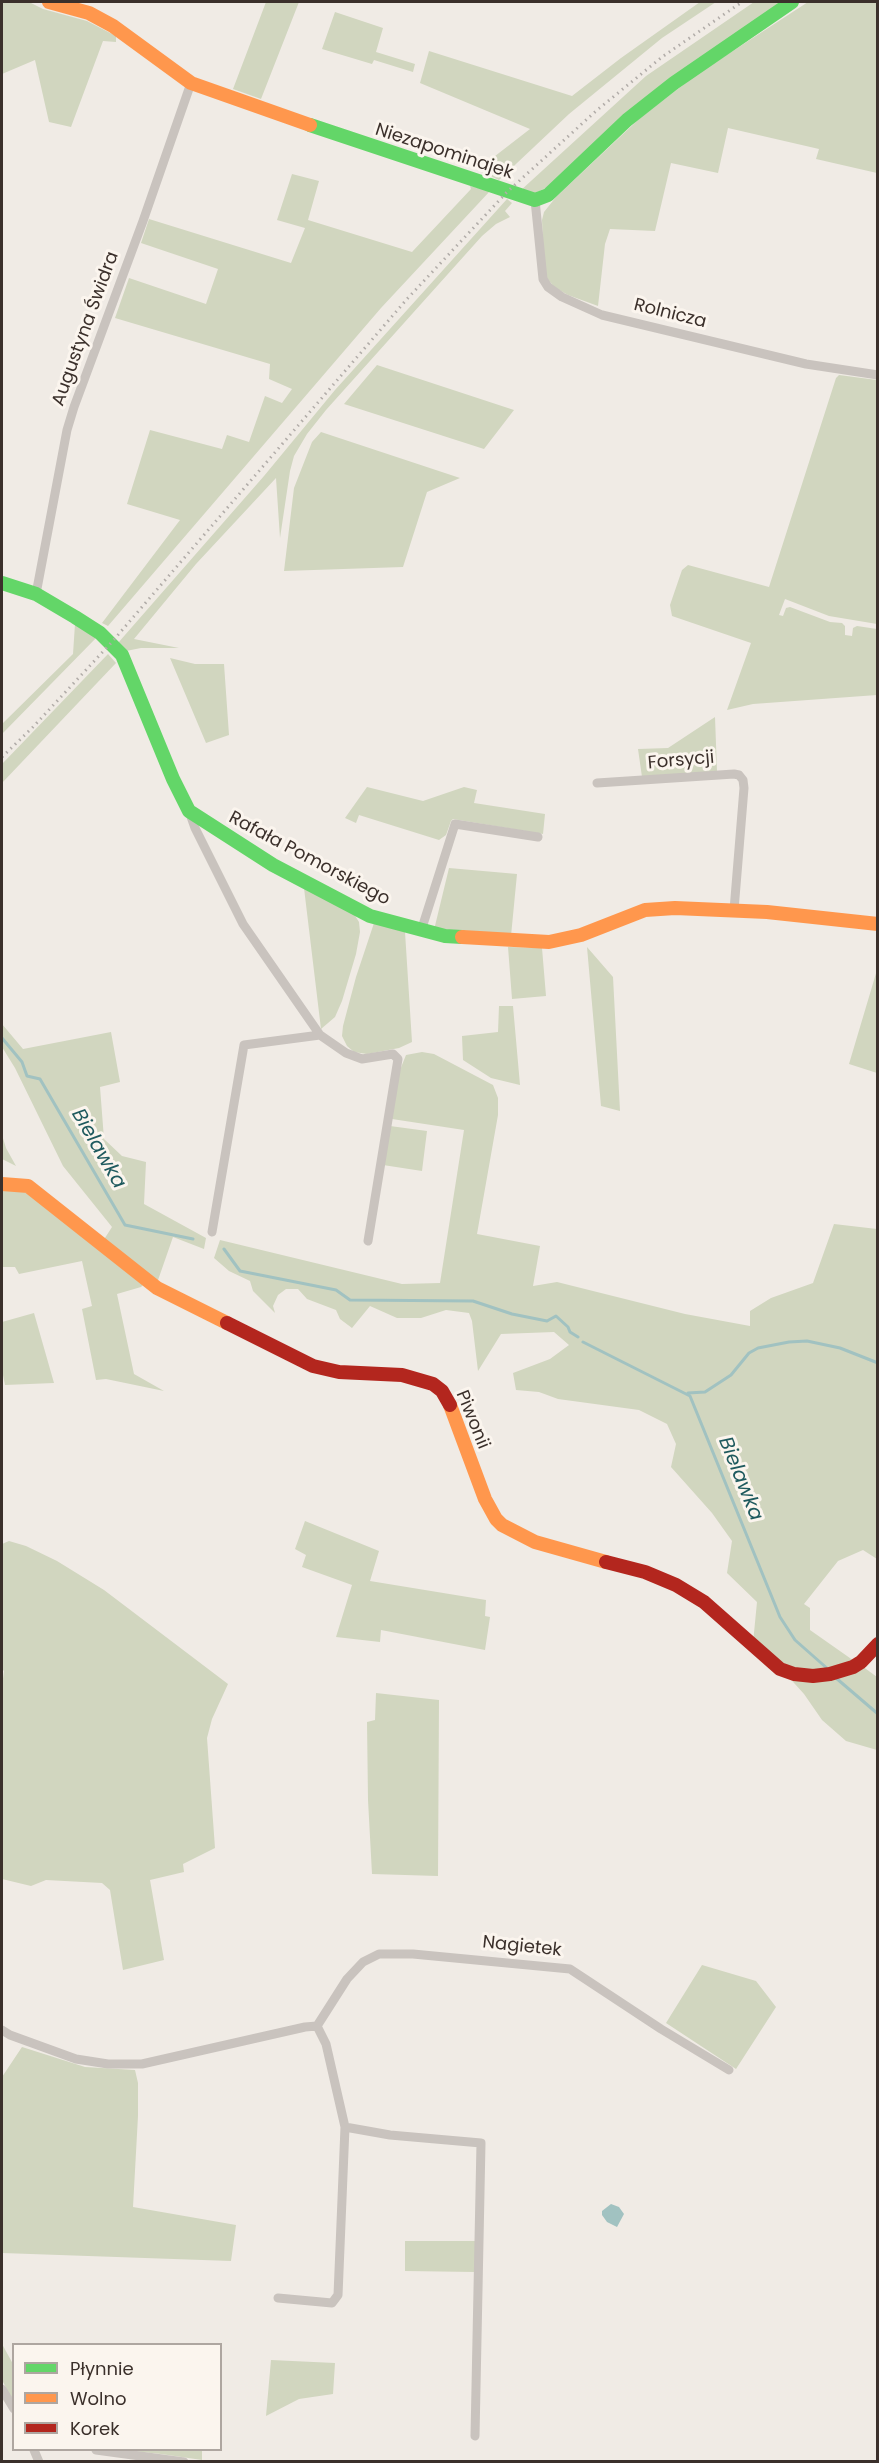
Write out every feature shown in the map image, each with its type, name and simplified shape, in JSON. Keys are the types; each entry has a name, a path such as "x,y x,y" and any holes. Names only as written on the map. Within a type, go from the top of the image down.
{"street":[{"name":"Niezapominajek","path":"49,2 89,13 113,26 191,83 368,146 535,200"},
{"path":"535,200 548,195 627,120 674,83 792,2"},
{"name":"Augustyna Świdra","path":"36,594 71,414 144,221 191,83"},
{"name":"Rolnicza","path":"535,200 543,279 548,287 562,297 602,315 806,364 878,375"},
{"path":"2,583 36,594 100,633 122,656 195,828 243,924 320,1035 346,1053 362,1059 393,1054 398,1059 368,1241"},
{"name":"Forsycji","path":"597,783 739,775 743,780 744,788 734,910"},
{"name":"Rafała Pomorskiego","path":"189,811 273,865 370,916 445,936 549,942 581,935 645,910 675,908 734,910 878,924"},
{"path":"421,931 454,824 538,837"},
{"path":"213,1232 244,1045 320,1035"},
{"name":"Piwonii","path":"2,1184 28,1186 157,1288 293,1357 313,1365 339,1371 402,1375 434,1384 449,1402 485,1499 502,1525 546,1546 645,1572 676,1585 704,1602 780,1669 794,1674 813,1676 830,1674 853,1667 878,1644"},
{"name":"Nagietek","path":"317,2026 347,1979 363,1962 379,1954 412,1954 570,1969 662,2030 729,2070"},
{"path":"2,2030 10,2036 76,2059 108,2064 142,2064 305,2026 317,2026 326,2044 345,2127 338,2295 332,2303 278,2298"},
{"path":"345,2127 420,2139 481,2143 475,2436"},
{"path":"2,2389 12,2406"},
{"path":"103,2451 184,2462"}],"green space":[{"path":"2,2 29,2 43,9 87,21 116,36 116,42 103,41 71,127 49,122 35,60 2,74"},
{"path":"266,2 299,2 261,99 233,89"},
{"path":"700,2 716,2 662,38 569,114 499,180 477,170 530,129 420,83 429,51 572,96"},
{"path":"754,2 781,2 701,57 622,117 550,186 533,194 520,191 646,76"},
{"path":"808,2 877,2 877,173 816,159 819,149 728,128 718,173 671,163 655,231 610,229 605,244 598,306 554,287 547,278 544,266 542,220 544,212 556,197 639,119 696,75"},
{"path":"335,12 383,28 376,52 415,64 413,72 374,60 372,64 322,49"},
{"path":"292,174 319,181 308,220 412,252 471,189 470,186 490,191 381,308 108,626 102,623 180,520 127,504 150,430 222,449 227,435 249,442 265,396 282,403 292,389 269,379 270,364 115,318 129,278 206,304 218,269 141,243 149,219 291,263 305,228 277,220"},
{"path":"507,199 512,203 505,211 510,217 496,224 482,236 307,434 294,456 290,471 280,538 276,478 196,564 134,639 179,648 141,648 126,651 118,643 264,476 335,390"},
{"path":"377,365 514,410 484,449 344,404"},
{"path":"839,375 877,380 877,624 829,616 785,599 779,615 783,616 786,608 790,607 830,622 842,623 845,626 845,635 852,636 853,628 857,626 877,629 877,695 753,704 727,710 751,643 672,616 670,605 682,570 688,565 769,587 836,378"},
{"path":"321,432 460,478 427,492 403,567 284,571 294,488 312,442"},
{"path":"75,624 96,638 2,734 2,724 73,654"},
{"path":"108,654 116,663 2,783 2,764"},
{"path":"170,658 195,664 224,664 229,735 206,743"},
{"path":"715,717 717,771 642,777 638,749 668,748"},
{"path":"367,787 423,801 464,787 477,790 474,803 545,814 543,834 453,819 446,835 439,840 359,815 356,823 345,818"},
{"path":"449,868 517,874 511,936 434,930"},
{"path":"304,888 354,914 359,922 360,932 356,954 342,1001 335,1017 321,1029"},
{"path":"374,923 405,932 412,1042 399,1048 367,1054 354,1052 347,1046 342,1036 356,977"},
{"path":"508,947 542,948 546,996 512,999"},
{"path":"587,947 613,977 620,1111 601,1106"},
{"path":"877,970 877,1073 849,1064"},
{"path":"499,1006 513,1006 520,1085 491,1078 463,1060 462,1036 498,1032"},
{"path":"2,1024 23,1049 111,1032 120,1082 100,1087 104,1139 122,1156 146,1162 144,1204 206,1238 204,1249 173,1237 157,1283 103,1241 112,1227 63,1166 15,1068 2,1047"},
{"path":"422,1052 434,1054 493,1085 498,1098 498,1115 477,1234 540,1246 533,1286 557,1282 685,1314 750,1326 750,1311 771,1298 813,1283 834,1224 877,1229 877,1559 863,1550 838,1561 804,1604 810,1608 810,1630 857,1663 843,1668 795,1672 753,1643 757,1602 727,1573 732,1541 712,1513 671,1467 676,1444 667,1424 639,1410 558,1399 539,1392 516,1390 513,1373 550,1359 569,1345 554,1332 501,1334 478,1371 469,1313 446,1310 421,1318 397,1318 370,1306 352,1328 340,1319 336,1310 307,1299 298,1289 286,1289 278,1295 273,1306 275,1313 253,1291 250,1281 229,1271 214,1258 220,1240 402,1284 440,1283 464,1130 392,1119 398,1075 406,1055"},
{"path":"390,1126 427,1131 422,1171 383,1165"},
{"path":"2,1135 6,1148 16,1166 2,1159"},
{"path":"2,1190 26,1191 144,1284 117,1294 134,1374 164,1391 106,1379 96,1380 82,1309 92,1306 82,1261 19,1274 15,1267 2,1267"},
{"path":"34,1313 54,1383 5,1385 2,1370 2,1322"},
{"path":"305,1521 379,1551 370,1581 486,1600 485,1616 490,1617 485,1650 381,1630 380,1642 336,1637 352,1585 302,1567 306,1555 295,1549"},
{"path":"9,1541 26,1546 57,1561 104,1590 228,1684 212,1719 207,1738 215,1848 183,1864 184,1872 150,1880 164,1960 123,1970 110,1890 102,1883 46,1880 31,1886 2,1879 2,1686 4,1671 2,1669 2,1544"},
{"path":"862,1666 877,1677 877,1750 846,1741 822,1720 804,1694 785,1673"},
{"path":"376,1693 439,1700 438,1876 372,1874 367,1722 375,1720"},
{"path":"702,1965 756,1981 776,2007 736,2069 666,2023"},
{"path":"22,2047 85,2067 135,2070 138,2083 138,2116 133,2207 236,2225 231,2261 2,2253 2,2077"},
{"path":"405,2241 475,2241 475,2272 405,2271"},
{"path":"2,2344 12,2362 12,2399 2,2380"},
{"path":"271,2360 335,2363 333,2394 299,2399 266,2416"},
{"path":"132,2451 202,2451 202,2460"}],"water":[{"path":"611,2204 619,2207 624,2214 617,2227 607,2222 602,2215 602,2211"}],"waterway":[{"name":"Bielawka","path":"2,1038 22,1062 27,1076 40,1079 125,1225 193,1239"},
{"name":"Bielawka","path":"224,1249 240,1271 336,1290 350,1300 473,1301 512,1314 547,1321 556,1316 570,1332 578,1337"},
{"path":"688,1393 705,1392 731,1375 749,1353 758,1348 789,1342 807,1341 840,1348 878,1363"},
{"name":"Bielawka","path":"583,1342 690,1396 780,1617 795,1640 829,1670"},
{"name":"Bielawka","path":"836,1678 878,1714"}],"railway":[{"path":"2,757 111,643 407,299 507,192 596,111 662,57 742,2"}],"traffic: fast":[{"path":"310,125 535,200 548,195 627,120 674,83 792,2"},
{"path":"2,583 36,594 75,617 100,633 122,655 173,779 189,811 273,865 370,916 445,936 462,937"}],"traffic: slow":[{"path":"49,2 89,13 113,26 191,83 310,125"},
{"path":"462,937 549,942 581,935 645,910 675,908 767,912 878,924"},
{"path":"2,1184 28,1186 157,1288 227,1323"},
{"path":"450,1405 485,1499 496,1519 502,1525 535,1542 606,1562"}],"traffic: jam":[{"path":"227,1323 313,1366 339,1372 402,1375 433,1384 442,1391 450,1405"},
{"path":"606,1562 645,1572 676,1585 704,1602 780,1669 794,1674 813,1676 830,1674 853,1667 878,1644"}]}
